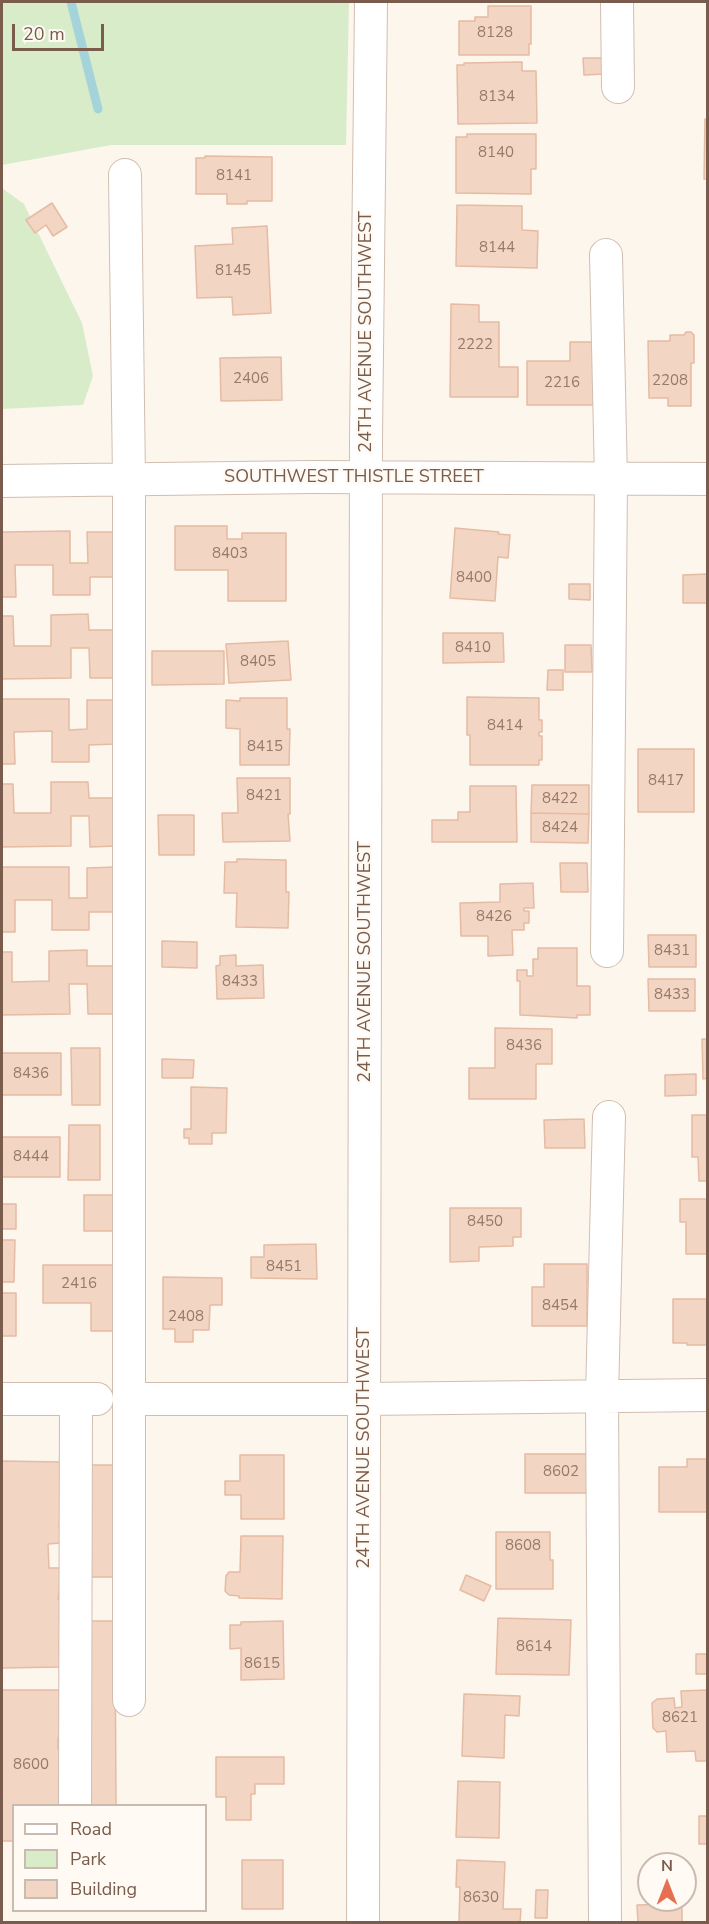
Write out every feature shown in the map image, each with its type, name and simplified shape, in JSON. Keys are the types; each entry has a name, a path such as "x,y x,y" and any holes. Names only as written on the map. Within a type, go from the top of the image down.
{"street":[{"name":"24TH AVENUE SOUTHWEST","path":"363,1923 366,477 371,2"},
{"path":"617,2 618,87"},
{"path":"125,175 129,479 129,1700"},
{"path":"606,255 611,479 607,951"},
{"name":"SOUTHWEST THISTLE STREET","path":"2,481 366,477 708,479"},
{"path":"605,1923 602,1396 609,1117"},
{"path":"129,1399 708,1395"},
{"path":"2,1399 86,1399 75,1804"}],"green space":[{"path":"2,2 349,2 346,145 111,145 2,165"},
{"path":"2,188 24,204 82,323 93,376 83,405 2,409"}],"building":[{"path":"488,6 531,6 529,55 459,55 459,21 475,21 475,17 488,17"},
{"path":"583,58 604,58 605,74 584,75"},
{"path":"522,62 522,71 536,71 537,123 458,124 457,65"},
{"path":"705,119 708,119 708,179 704,179"},
{"path":"467,134 536,134 536,169 531,169 531,194 456,193 456,137 467,137"},
{"path":"205,156 272,157 272,201 227,204 227,194 196,194 196,158 205,158"},
{"path":"52,203 67,227 53,236 46,225 35,233 26,220"},
{"path":"457,205 522,206 522,230 538,231 537,268 456,266"},
{"path":"267,226 271,313 233,315 232,297 197,298 195,246 233,244 232,228"},
{"path":"451,304 479,305 479,322 499,322 499,367 518,367 518,397 450,397"},
{"path":"686,332 694,335 694,363 691,363 691,406 668,406 668,398 649,398 648,341 670,341 670,335 684,335"},
{"path":"570,342 594,342 597,405 527,405 527,361 570,361"},
{"path":"281,357 282,400 221,401 220,358"},
{"path":"175,526 227,526 227,539 242,539 242,533 286,533 286,601 228,601 228,570 175,570"},
{"path":"455,528 510,535 508,558 498,557 495,601 450,598"},
{"path":"70,531 70,563 88,563 87,532 117,532 117,577 90,577 90,595 53,595 53,565 15,565 16,597 2,597 2,532"},
{"path":"708,574 708,603 683,603 683,575"},
{"path":"569,584 590,584 590,600 569,599"},
{"path":"88,614 89,630 117,630 117,678 90,678 89,648 71,648 71,678 2,679 2,616 13,616 14,646 51,646 51,615"},
{"path":"443,633 503,633 504,662 443,663"},
{"path":"288,641 291,680 229,683 226,644"},
{"path":"565,645 591,645 592,672 565,672"},
{"path":"152,651 224,651 224,684 152,685"},
{"path":"548,670 563,670 563,690 547,690"},
{"path":"467,697 539,698 539,720 542,720 542,732 539,732 539,736 542,736 542,760 539,760 539,765 470,765"},
{"path":"240,698 287,698 287,729 290,729 289,765 240,765 240,729 226,728 226,700 240,701"},
{"path":"2,699 69,699 69,730 87,729 87,700 116,700 116,744 89,745 89,762 52,762 52,731 14,732 15,764 2,764"},
{"path":"638,749 694,749 694,812 638,812"},
{"path":"237,778 290,778 290,814 288,814 290,841 223,842 222,813 238,813"},
{"path":"51,782 88,782 89,798 117,798 117,846 90,847 89,816 71,816 71,846 2,847 2,784 13,784 14,813 51,813"},
{"path":"532,785 589,785 589,814 531,813"},
{"path":"470,786 516,786 517,842 432,842 432,820 458,820 458,812 470,812"},
{"path":"531,813 589,814 588,843 531,842"},
{"path":"158,815 194,815 194,855 159,855"},
{"path":"237,859 286,860 286,892 289,892 288,928 236,927 237,893 224,893 225,862 237,862"},
{"path":"560,863 587,863 588,892 561,892"},
{"path":"2,867 69,867 69,898 87,898 87,868 116,867 117,912 89,912 89,930 52,930 52,900 15,900 15,932 2,932"},
{"path":"533,883 534,908 524,908 524,911 529,911 529,923 524,923 524,930 512,930 513,955 488,956 488,936 461,936 460,903 500,902 500,884"},
{"path":"648,935 696,935 696,967 649,967"},
{"path":"162,941 197,942 197,968 162,967"},
{"path":"538,948 577,948 577,986 590,986 590,1015 577,1015 577,1018 520,1015 520,981 517,981 517,970 527,970 527,976 533,976 533,959 538,959"},
{"path":"87,950 87,966 115,966 116,1014 88,1014 87,984 69,984 70,1014 2,1015 2,952 12,952 12,982 49,981 49,951"},
{"path":"236,955 236,966 263,965 264,998 217,999 216,966 220,965 220,956"},
{"path":"648,979 695,979 695,1011 649,1011"},
{"path":"495,1028 552,1029 552,1064 536,1064 536,1099 469,1099 469,1068 495,1068"},
{"path":"702,1039 708,1039 708,1078 703,1079"},
{"path":"71,1048 100,1048 100,1105 72,1105"},
{"path":"2,1053 61,1053 61,1095 2,1095"},
{"path":"162,1059 194,1060 193,1078 162,1078"},
{"path":"696,1074 696,1095 665,1096 665,1075"},
{"path":"191,1087 227,1088 226,1133 212,1133 212,1144 189,1144 189,1138 184,1138 184,1129 191,1129"},
{"path":"692,1115 708,1115 708,1181 699,1181 698,1157 692,1157"},
{"path":"584,1119 585,1148 545,1148 544,1120"},
{"path":"69,1125 100,1125 100,1180 68,1180"},
{"path":"2,1137 60,1137 60,1177 2,1177"},
{"path":"84,1195 117,1195 118,1231 84,1231"},
{"path":"680,1199 708,1199 708,1254 686,1254 686,1222 680,1222"},
{"path":"2,1204 16,1204 16,1229 2,1229"},
{"path":"450,1208 521,1208 521,1237 513,1237 513,1246 479,1247 479,1261 450,1262"},
{"path":"2,1240 15,1240 14,1282 2,1282"},
{"path":"316,1244 317,1279 251,1278 251,1257 264,1257 264,1245"},
{"path":"544,1264 587,1264 587,1326 532,1326 532,1287 544,1287"},
{"path":"43,1265 116,1265 116,1331 91,1331 91,1303 43,1303"},
{"path":"163,1277 222,1278 222,1305 210,1305 209,1330 193,1330 193,1342 175,1342 175,1329 163,1329"},
{"path":"2,1293 16,1293 16,1336 2,1336"},
{"path":"673,1299 708,1299 708,1345 673,1343"},
{"path":"525,1454 589,1454 590,1493 525,1493"},
{"path":"240,1455 284,1455 284,1519 241,1519 241,1495 225,1495 225,1481 240,1481"},
{"path":"687,1459 708,1459 708,1512 659,1512 659,1467 687,1467"},
{"path":"2,1461 61,1462 63,1483 60,1486 60,1504 63,1507 63,1519 59,1524 61,1543 48,1544 49,1568 63,1568 64,1582 60,1586 58,1599 64,1603 63,1613 59,1616 60,1623 64,1627 63,1638 59,1642 60,1667 2,1668"},
{"path":"90,1465 116,1465 115,1577 90,1577"},
{"path":"496,1532 550,1532 553,1589 496,1589"},
{"path":"241,1536 283,1536 282,1599 239,1598 225,1591 226,1576 229,1572 240,1572"},
{"path":"466,1575 491,1586 484,1601 460,1590"},
{"path":"498,1618 571,1620 569,1675 496,1674"},
{"path":"89,1621 115,1621 116,1804 89,1804"},
{"path":"283,1621 284,1679 241,1680 241,1648 230,1649 230,1625 241,1625 241,1622"},
{"path":"696,1654 708,1654 708,1674 696,1674"},
{"path":"2,1690 60,1690 59,1716 64,1722 63,1733 58,1738 58,1749 63,1753 63,1763 59,1767 59,1782 64,1787 60,1804 12,1804 12,1841 2,1841"},
{"path":"708,1690 708,1761 696,1761 695,1751 667,1752 666,1731 657,1732 653,1728 652,1703 657,1699 674,1698 675,1708 682,1707 681,1691"},
{"path":"464,1694 520,1696 519,1716 505,1715 504,1758 462,1756"},
{"path":"216,1757 284,1757 284,1784 255,1784 255,1794 251,1794 251,1820 226,1820 226,1797 216,1797"},
{"path":"458,1781 500,1782 499,1838 456,1837"},
{"path":"699,1816 708,1816 708,1844 699,1844"},
{"path":"242,1860 283,1860 283,1909 242,1909"},
{"path":"457,1860 505,1862 503,1909 521,1909 520,1922 459,1922 460,1887 456,1887"},
{"path":"536,1890 548,1890 547,1918 535,1918"},
{"path":"637,1912 682,1912 682,1922 638,1922"}],"waterway":[{"path":"71,2 98,109"}]}
